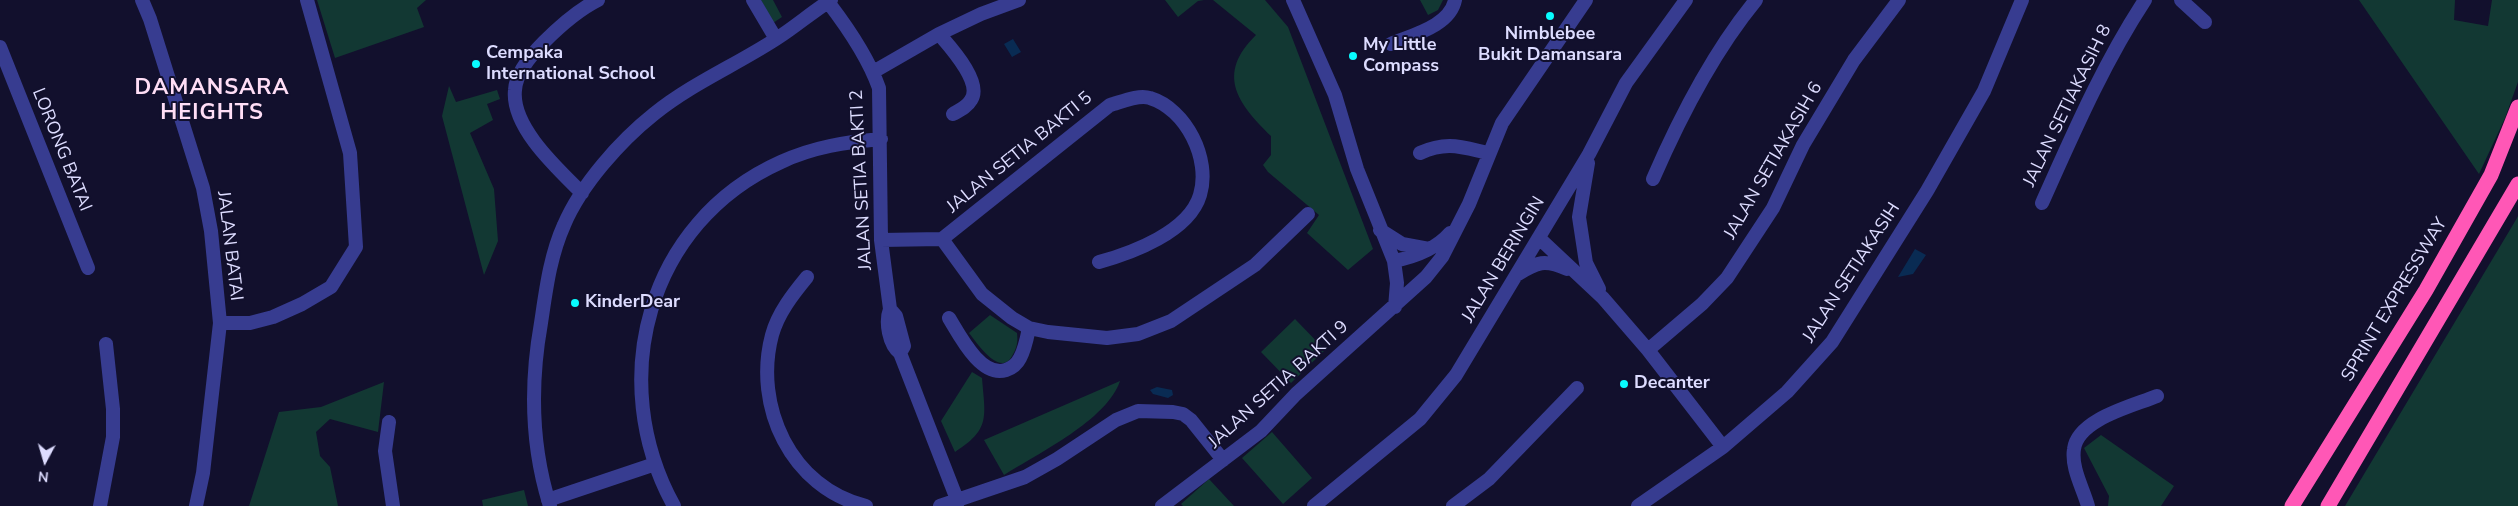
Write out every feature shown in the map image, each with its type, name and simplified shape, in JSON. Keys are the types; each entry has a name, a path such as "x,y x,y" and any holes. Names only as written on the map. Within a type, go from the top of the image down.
{"highway":[{"name":"SPRINT EXPRESSWAY","path":"2292,506 2444,257 2491,175 2518,108"},
{"path":"2328,506 2518,184"}],"street":[{"name":"JALAN BATAI","path":"142,0 150,19 203,188 211,231 220,323 203,473 196,506"},
{"path":"220,323 250,323 273,317 302,304 331,287 356,247 350,153 307,0"},
{"path":"582,193 544,156 517,108 514,91 516,81 525,64 541,45 563,23 598,0"},
{"path":"753,0 776,39"},
{"path":"873,72 939,34 980,14 1019,0"},
{"path":"1391,44 1443,20 1450,14 1455,0"},
{"name":"JALAN SETIA BAKTI 9","path":"1162,506 1261,431 1296,394 1418,286 1434,267 1458,226 1502,123 1586,0"},
{"name":"JALAN BERINGIN","path":"1314,506 1420,419 1456,375 1589,154 1626,83 1686,0"},
{"path":"1653,180 1676,127 1739,20 1756,0"},
{"name":"JALAN SETIAKASIH 6","path":"1648,350 1702,304 1727,278 1772,208 1803,145 1854,60 1899,0"},
{"name":"JALAN SETIAKASIH","path":"1638,506 1723,447 1787,392 1832,342 1927,191 1984,91 2022,0"},
{"name":"JALAN SETIAKASIH 8","path":"2042,204 2098,79 2117,42 2144,0"},
{"path":"2181,0 2205,22"},
{"path":"655,464 550,503 534,433 533,381 552,258 564,223 582,193 605,161 653,114 699,83 776,39 830,1"},
{"name":"JALAN SETIA BAKTI 2","path":"830,1 873,72 879,88 882,240 890,309 886,319 894,349 900,353 958,502"},
{"path":"1299,2 1335,95 1357,169 1379,229 1394,261 1397,283 1395,307"},
{"path":"939,34 959,56 974,88 973,99 966,107 953,114"},
{"name":"LORONG BATAI","path":"0,47 88,268"},
{"name":"JALAN SETIA BAKTI 5","path":"882,240 942,239 1110,105 1129,99 1149,97 1169,108 1191,133 1199,155 1202,177 1200,195 1183,220 1166,234 1146,246 1099,262"},
{"path":"674,506 655,464 647,440 642,406 641,363 644,338 659,289 683,244 717,205 758,174 781,162 821,148 855,141 881,139"},
{"path":"1420,153 1437,146 1450,144 1488,153"},
{"path":"1589,154 1579,217 1586,263 1603,298"},
{"path":"942,239 982,294 1012,318 1029,328 1085,337 1107,338 1138,334 1171,320 1255,264 1308,214"},
{"path":"1394,261 1417,255 1430,249 1447,237 1458,226"},
{"path":"1379,229 1402,244 1430,249"},
{"path":"1539,238 1603,298 1648,350 1723,447"},
{"path":"1515,275 1534,264 1551,262 1579,275"},
{"path":"807,277 786,303 772,334 766,373 771,412 780,436 801,467 834,493 866,506"},
{"path":"949,318 974,356 988,369 993,371 1005,371 1018,362 1029,328"},
{"path":"100,506 113,437 113,409 106,344"},
{"path":"1453,506 1489,479 1577,388"},
{"path":"2088,506 2076,468 2074,448 2078,440 2098,420 2157,396"},
{"path":"940,506 958,502 1025,477 1057,459 1116,420 1138,411 1183,414 1191,420 1223,460"},
{"path":"389,422 385,451 393,506"}],"green space":[{"path":"317,0 426,0 417,8 424,27 335,58"},
{"path":"761,0 773,0 782,17 773,23"},
{"path":"1165,0 1204,0 1198,1 1178,17"},
{"path":"1213,0 1265,0 1288,27 1373,249 1348,270 1307,233 1319,215 1268,172 1263,165 1271,155 1271,136 1249,112 1241,100 1236,88 1234,75 1237,63 1244,49 1256,35"},
{"path":"1420,0 1443,0 1438,10 1428,15"},
{"path":"2359,0 2455,0 2454,20 2488,26 2492,0 2518,0 2518,82 2505,118 2479,174"},
{"path":"449,86 456,102 497,90 500,99 487,104 493,120 470,133 494,189 498,241 484,275 442,116"},
{"path":"2518,216 2518,506 2345,506 2517,218"},
{"path":"990,315 1017,333 1016,348 1007,362 995,361 969,333"},
{"path":"1295,319 1325,350 1291,383 1261,352"},
{"path":"972,372 982,378 983,421 975,436 955,452 941,421"},
{"path":"1120,381 1113,395 1087,422 1053,446 1004,475 984,440"},
{"path":"384,382 378,432 330,419 316,432 320,456 330,467 338,506 249,506 279,412 321,407"},
{"path":"1272,432 1312,478 1283,504 1242,458"},
{"path":"2101,435 2174,486 2161,506 2108,506 2109,496 2084,448"},
{"path":"1209,479 1234,506 1183,506 1181,504"},
{"path":"524,490 528,506 483,506 482,500"}],"water":[{"path":"1013,39 1021,52 1012,57 1004,44"},
{"path":"1915,249 1926,255 1913,274 1898,277"},
{"path":"1157,387 1172,390 1173,395 1168,398 1153,394 1150,390"}],"place":[{"name":"Nimblebee Bukit Damansara","path":"1550,16"},
{"name":"My Little Compass","path":"1353,56"},
{"name":"Cempaka International School","path":"476,64"},
{"name":"KinderDear","path":"575,303"},
{"name":"Decanter","path":"1624,384"}],"district":[{"name":"DAMANSARA HEIGHTS","path":"212,102"}]}
